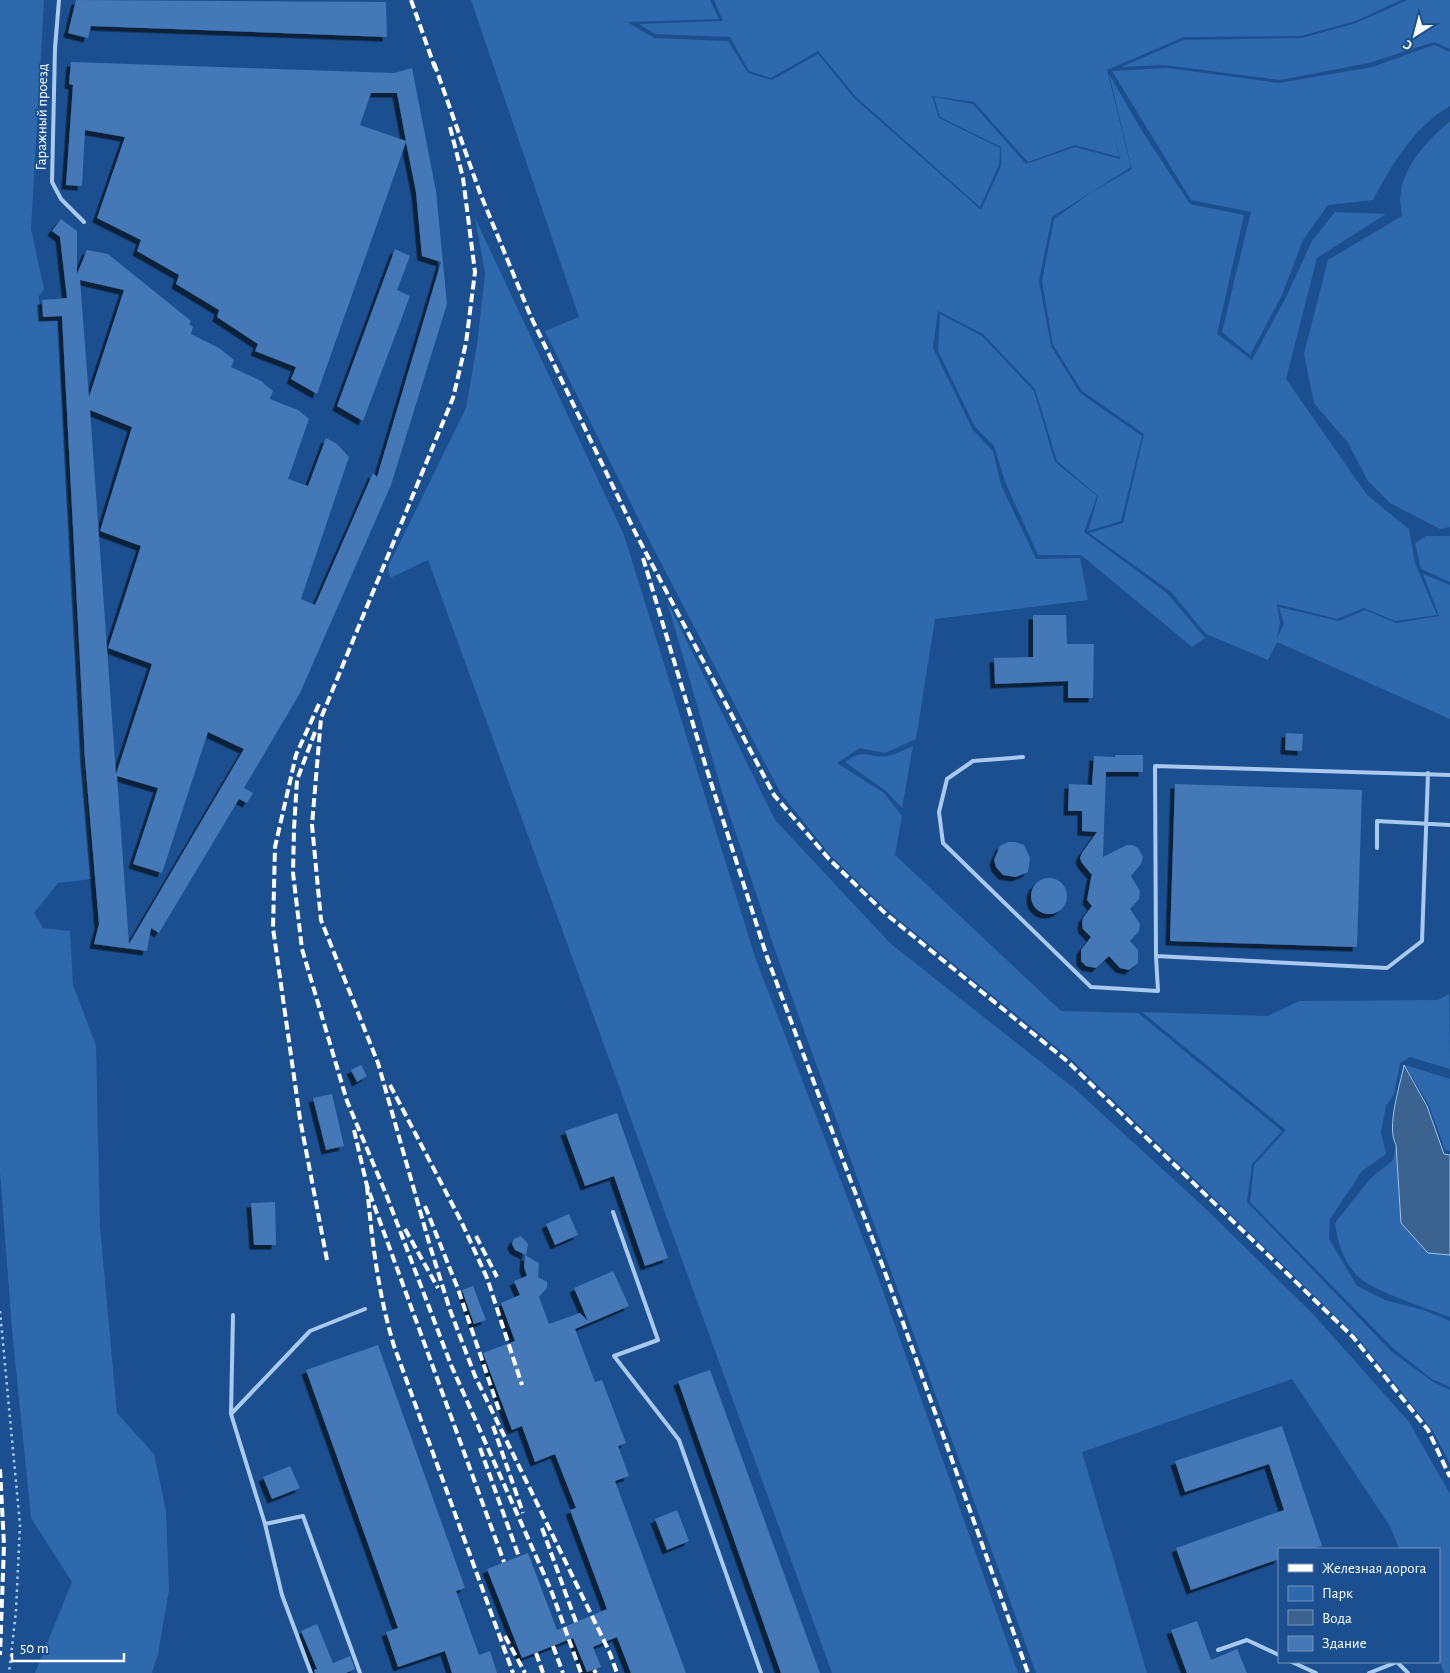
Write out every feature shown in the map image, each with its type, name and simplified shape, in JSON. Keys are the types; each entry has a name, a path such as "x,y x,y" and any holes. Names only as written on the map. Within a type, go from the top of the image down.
{"lane":[{"name":"Гаражный проезд","path":"59,0 55,48 52,182 62,199 84,222"},
{"path":"1024,757 973,761 947,779 939,812 943,843 1091,987 1158,991 1156,956 1156,766 1450,775"},
{"path":"1156,956 1387,968 1422,941 1428,773"},
{"path":"1376,848 1377,821 1450,825"},
{"path":"613,1212 658,1340 614,1356 679,1440 761,1673"},
{"path":"232,1414 310,1331 364,1309"},
{"path":"233,1315 232,1414 265,1524 282,1595 311,1673"},
{"path":"265,1524 303,1516 360,1673"},
{"path":"1218,1650 1247,1640 1278,1655"},
{"path":"1294,1663 1316,1673"},
{"path":"1369,1673 1395,1663"},
{"path":"1399,1663 1408,1673"}],"path":[{"path":"0,1311 20,1525 16,1611 9,1673"}],"green space":[{"path":"0,0 44,0 31,229 44,289 39,296 41,321 58,321 92,879 58,883 34,913 43,928 70,931 73,985 96,1045 100,1227 117,1413 154,1454 166,1511 169,1590 158,1654 152,1673 35,1673 72,1582 31,1518 12,1329 0,1172"},
{"path":"471,0 710,0 719,19 627,22 654,38 728,41 748,73 772,80 818,54 854,98 981,210 1001,166 1001,147 940,117 934,97 973,104 1026,164 1075,147 1120,159 1113,129 1119,157 1075,145 1028,162 974,102 932,96 939,118 1000,148 999,165 980,207 856,97 818,51 771,78 749,71 730,37 655,34 639,24 723,21 714,0 1401,0 1356,21 1301,36 1184,37 1107,70 1131,167 1052,217 1039,281 1051,346 1080,393 1142,436 1121,521 1088,531 1098,496 1057,461 1035,389 983,334 938,311 933,348 973,430 993,451 1001,485 1036,559 1080,558 1088,600 935,619 916,739 885,753 860,748 837,763 884,793 902,816 895,855 1061,1011 1138,1013 1282,1131 1252,1164 1247,1202 1392,1352 1433,1382 1450,1390 1450,1464 1433,1431 1358,1338 1071,1059 887,910 830,855 780,792 646,534 545,331 579,317"},
{"path":"1408,0 1450,0 1450,49 1434,42 1369,63 1280,80 1165,65 1121,67 1184,40 1302,38 1356,23"},
{"path":"1434,45 1450,52 1450,106 1425,124 1405,147 1373,200 1328,205 1303,240 1282,295 1250,355 1222,332 1251,212 1191,200 1112,71 1167,68 1279,83 1372,67"},
{"path":"1109,74 1142,131 1190,204 1244,215 1217,334 1252,360 1286,297 1312,241 1335,212 1386,214 1317,258 1286,379 1367,495 1409,529 1415,563 1437,615 1395,621 1364,608 1337,619 1277,604 1280,623 1277,638 1284,624 1279,607 1339,621 1365,610 1396,623 1439,616 1423,574 1450,585 1450,719 1277,642 1268,660 1206,634 1170,591 1089,533 1123,523 1144,434 1082,391 1053,345 1042,281 1054,219 1092,192 1132,169"},
{"path":"1450,121 1450,527 1440,529 1390,503 1368,481 1348,443 1314,403 1304,354 1328,260 1402,216 1400,195 1407,171 1419,152"},
{"path":"475,218 624,535 755,957 879,1280 1018,1673 832,1673 428,560 390,578 388,567 466,408 477,345 485,273"},
{"path":"940,314 982,336 1034,391 1055,462 1097,496 1084,532 1167,593 1205,638 1192,647 1081,555 1038,555 1006,484 994,446 975,427 938,351"},
{"path":"1426,536 1450,536 1450,582 1421,569 1415,543"},
{"path":"667,601 775,820 891,944 1075,1089 1206,1209 1314,1315 1409,1422 1450,1494 1450,1673 1444,1673 1440,1661 1440,1548 1399,1548 1390,1526 1292,1379 1082,1452 1147,1673 1036,1673 775,950 722,792"},
{"path":"913,746 902,808 886,791 845,762 858,755 881,757"},
{"path":"1449,994 1450,1069 1410,1057 1400,1063 1394,1094 1386,1106 1381,1132 1386,1154 1362,1171 1330,1219 1329,1239 1357,1286 1385,1300 1426,1311 1450,1321 1450,1387 1432,1379 1394,1349 1250,1202 1254,1165 1286,1130 1142,1012 1268,1016 1299,1001 1438,1000"},
{"path":"1405,1065 1450,1079 1450,1151 1445,1150 1429,1105"},
{"path":"1396,1145 1401,1223 1428,1253 1450,1255 1450,1317 1396,1297 1367,1283 1348,1265 1338,1240 1335,1223 1369,1180 1393,1160"}],"water":[{"path":"1404,1065 1427,1106 1444,1154 1450,1155 1450,1255 1428,1253 1401,1223 1396,1145 1392,1128"}],"building":[{"path":"76,0 386,2 387,37 91,26 88,38 68,33"},
{"path":"71,62 394,73 412,68 436,191 447,304 391,485 300,693 244,788 253,793 247,803 239,799 159,933 151,928 147,951 94,944 99,924 85,759 62,316 43,317 42,300 67,298 60,237 52,231 61,219 77,231 77,274 87,250 108,254 191,321 189,324 193,327 191,334 219,348 234,360 231,367 261,381 273,391 270,399 298,410 309,419 288,479 308,486 326,438 337,444 349,457 301,599 315,605 373,473 377,477 441,262 422,256 416,192 406,142 317,394 291,379 296,367 255,351 258,344 217,317 219,310 176,284 179,275 137,251 141,240 97,218 125,137 85,130 82,186 66,185 73,85 69,84","holes":["371,93 397,93 406,141 360,125","80,280 124,290 89,397","90,410 132,427 100,531 141,546 108,648 152,664 116,774","208,732 244,749 129,944 117,776 158,788 133,864 162,873"]},
{"path":"395,249 410,256 397,290 410,296 363,421 337,406"},
{"path":"1033,615 1066,615 1067,644 1094,644 1093,698 1068,698 1068,681 995,684 994,658 1033,657"},
{"path":"1286,733 1303,734 1302,751 1285,750"},
{"path":"1115,755 1143,755 1143,772 1106,772 1103,857 1127,845 1132,845 1138,848 1143,857 1141,864 1131,876 1140,891 1139,899 1130,909 1140,924 1139,931 1130,941 1138,950 1138,963 1129,970 1120,968 1109,956 1096,968 1086,966 1081,961 1081,950 1091,937 1083,929 1082,924 1083,918 1092,906 1087,900 1092,873 1082,863 1080,858 1097,832 1082,831 1082,811 1068,811 1069,784 1092,785 1094,756 1115,757"},
{"path":"1175,784 1362,790 1357,947 1170,941"},
{"path":"1008,842 1024,845 1030,858 1028,872 1016,877 1003,875 996,867 994,860 1000,846"},
{"path":"1049,878 1056,879 1062,883 1066,889 1066,903 1062,909 1056,913 1049,914 1042,913 1036,909 1032,903 1031,896 1032,889 1036,883 1042,879"},
{"path":"361,1065 367,1076 357,1082 351,1070"},
{"path":"332,1094 344,1146 326,1150 313,1098"},
{"path":"617,1113 668,1258 645,1266 614,1176 585,1186 565,1131"},
{"path":"275,1202 276,1245 254,1245 251,1203"},
{"path":"569,1214 578,1235 555,1245 546,1224"},
{"path":"521,1236 528,1244 526,1255 515,1250 512,1244 514,1239"},
{"path":"525,1255 539,1263 538,1277 547,1282 547,1288 539,1297 549,1324 580,1313 588,1321 574,1288 613,1271 629,1306 575,1329 595,1382 602,1380 626,1443 618,1446 629,1476 615,1481 686,1673 631,1673 617,1637 593,1647 601,1667 587,1672 573,1638 522,1658 487,1569 528,1553 557,1630 607,1609 570,1510 576,1508 555,1454 535,1462 522,1426 512,1430 483,1353 515,1341 501,1303 520,1295 514,1281 527,1276 524,1267"},
{"path":"473,1286 486,1320 474,1324 462,1290"},
{"path":"378,1345 465,1588 456,1591 479,1655 490,1651 497,1673 452,1673 445,1651 398,1667 386,1632 398,1628 306,1370"},
{"path":"710,1370 820,1673 781,1673 678,1381"},
{"path":"1282,1426 1322,1546 1315,1548 1278,1548 1278,1559 1191,1590 1176,1548 1284,1510 1269,1464 1185,1492 1175,1461"},
{"path":"290,1466 300,1488 272,1499 263,1477"},
{"path":"677,1510 689,1541 667,1550 655,1519"},
{"path":"1197,1621 1211,1660 1237,1649 1247,1673 1187,1673 1171,1630"},
{"path":"317,1624 333,1663 350,1656 355,1669 346,1673 315,1673 314,1670 317,1669 301,1631"}],"railway":[{"path":"411,0 435,68"},
{"path":"434,63 480,193 531,317 636,534 774,795 829,859 886,914 1067,1061 1353,1337 1428,1430 1450,1477"},
{"path":"450,127 463,178 475,272 466,343 453,398 321,718 312,825 321,920 378,1063 430,1246 450,1310 475,1376 609,1651 617,1673"},
{"path":"643,558 706,767 767,957 886,1275 1028,1673"},
{"path":"319,704 296,755 275,847 273,928 300,1119 327,1260"},
{"path":"315,732 297,780 294,829 293,873 302,949 347,1101 386,1194 451,1365 551,1590 581,1673"},
{"path":"390,1085 461,1221 487,1278 522,1385"},
{"path":"354,1130 367,1186 504,1562"},
{"path":"367,1186 376,1267 388,1326 513,1673"},
{"path":"425,1206 458,1289 500,1413"},
{"path":"405,1229 438,1288"},
{"path":"476,1236 497,1277"},
{"path":"493,1426 523,1513"},
{"path":"480,1448 519,1557"},
{"path":"0,1469 4,1545 0,1655"},
{"path":"542,1528 576,1622"},
{"path":"505,1636 525,1673"},
{"path":"553,1646 563,1673"},
{"path":"536,1653 543,1673"}]}
